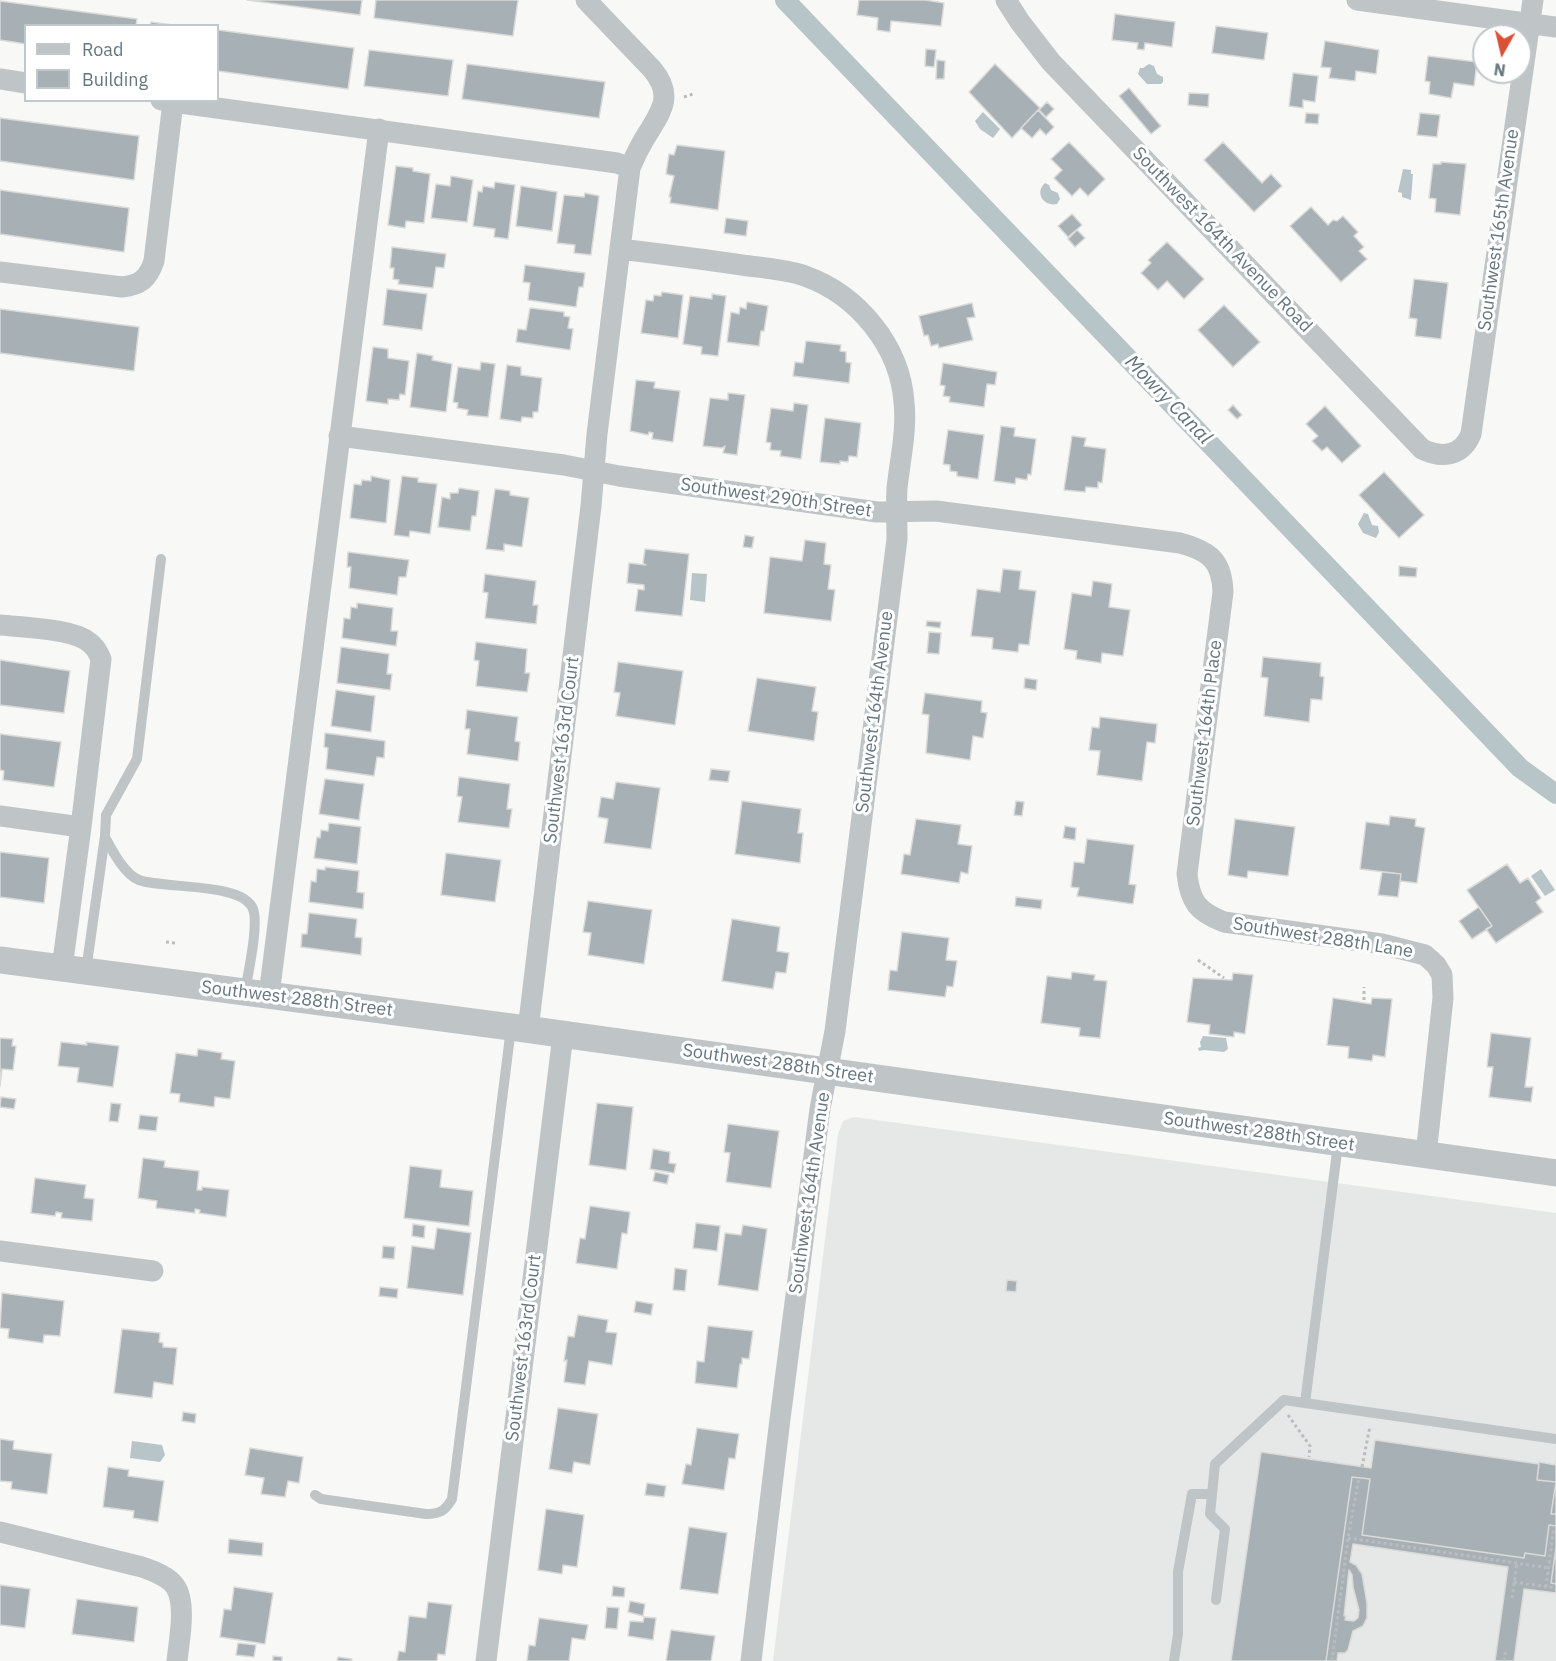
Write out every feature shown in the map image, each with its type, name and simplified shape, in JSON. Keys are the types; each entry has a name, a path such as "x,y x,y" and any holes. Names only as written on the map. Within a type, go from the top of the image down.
{"street":[{"name":"Southwest 163rd Court","path":"520,1028 595,470 597,434 630,168 647,134 659,117 665,91 661,79 586,0"},
{"name":"Southwest 164th Avenue Road","path":"1006,0 1051,62 1422,449 1437,455 1454,454"},
{"path":"1357,0 1528,24"},
{"name":"Southwest 165th Avenue","path":"1528,24 1533,0"},
{"path":"1532,24 1556,27"},
{"path":"0,79 24,83"},
{"name":"Southwest 165th Avenue","path":"1454,454 1462,449 1471,434 1520,84"},
{"path":"0,272 122,287 134,286 144,281 154,261 167,102"},
{"path":"175,102 617,163 630,168"},
{"path":"257,994 339,435 379,129"},
{"name":"Southwest 164th Avenue","path":"620,249 792,273 830,288 861,312 876,331 892,354 903,388 905,423 897,491 896,550 835,1031 820,1109 751,1661"},
{"name":"Southwest 290th Street","path":"339,435 564,465 619,476 877,512 936,511 1180,543 1201,550 1212,557"},
{"name":"Southwest 164th Place","path":"1198,909 1192,897 1187,874 1223,592 1218,565 1212,557"},
{"path":"0,625 69,634 85,639 96,648 101,658 81,827 74,970"},
{"path":"0,816 81,827"},
{"name":"Southwest 288th Lane","path":"1198,909 1209,916 1237,926 1382,944 1411,950 1425,955 1436,965 1442,975 1443,1013 1426,1155"},
{"name":"Southwest 288th Street","path":"0,960 520,1028 1556,1173"},
{"name":"Southwest 163rd Court","path":"486,1661 563,1035"},
{"path":"0,1251 153,1271"},
{"path":"0,1532 142,1567 161,1575 174,1584 178,1593 181,1624 177,1661"}],"lane":[{"path":"74,970 105,836 106,815 137,759 161,559"},
{"path":"105,836 116,859 138,880 225,892 245,898 253,909 257,994"},
{"path":"315,1495 321,1498 426,1514 439,1514 446,1509 452,1499 520,1028"},
{"path":"1305,1403 1339,1144"},
{"path":"1216,1600 1225,1529 1210,1514 1215,1464 1284,1400 1556,1439"},
{"path":"1174,1661 1178,1634 1178,1572 1192,1494 1212,1494"}],"path":[{"path":"166,942 175,943"},
{"path":"1198,960 1224,978"},
{"path":"1364,987 1364,1000"},
{"path":"1287,1414 1310,1446 1309,1457"},
{"path":"1362,1467 1371,1424"},
{"path":"1332,1661 1348,1538 1359,1477"},
{"path":"1546,1587 1554,1526"},
{"path":"1348,1538 1549,1568"},
{"path":"1512,1598 1517,1563"},
{"path":"1514,1582 1556,1588"},
{"path":"1504,1661 1506,1649"}],"shaded area":[{"path":"1149,64 1154,66 1157,74 1163,77 1161,84 1147,84 1138,74 1140,68"},
{"path":"983,112 1000,129 993,138 980,129 975,121"},
{"path":"1403,169 1411,170 1413,174 1411,200 1402,197 1402,193 1398,192"},
{"path":"1045,183 1051,190 1058,193 1060,199 1057,204 1048,203 1042,198 1040,191"},
{"path":"1364,513 1368,514 1372,525 1378,526 1379,532 1376,538 1363,533 1358,524"},
{"path":"692,573 707,574 705,602 690,600"},
{"path":"1541,869 1555,890 1545,896 1531,876"},
{"path":"1203,1036 1226,1038 1228,1049 1224,1052 1199,1051"},
{"path":"854,1117 1556,1213 1556,1661 773,1661 838,1134 843,1121"},
{"path":"132,1441 162,1445 165,1455 160,1462 130,1458"}],"building":[{"path":"247,0 362,0 360,15"},
{"path":"376,0 518,0 513,36 374,18"},
{"path":"859,0 925,0 944,3 941,26 891,21 890,32 877,30 878,18 857,15"},
{"path":"0,1 137,19 136,24 24,24 24,44 0,40"},
{"path":"1115,14 1175,22 1172,47 1145,43 1144,50 1137,49 1138,43 1112,40"},
{"path":"1216,26 1268,33 1264,60 1212,53"},
{"path":"219,30 354,48 348,89 219,71"},
{"path":"1325,41 1379,50 1376,74 1356,71 1355,81 1329,78 1331,68 1321,67"},
{"path":"926,49 936,50 934,67 925,66"},
{"path":"369,50 453,60 448,96 364,86"},
{"path":"1428,56 1472,61 1472,84 1474,86 1454,83 1451,98 1429,94 1430,82 1425,81"},
{"path":"937,60 945,61 944,79 936,79"},
{"path":"467,64 605,82 599,118 462,99"},
{"path":"995,64 1040,108 1012,138 969,92"},
{"path":"1293,73 1318,76 1315,102 1303,100 1303,108 1289,106"},
{"path":"1129,88 1161,126 1151,134 1119,96"},
{"path":"1189,93 1209,94 1208,107 1188,105"},
{"path":"1047,102 1054,109 1046,117 1039,110"},
{"path":"1038,110 1054,127 1046,135 1040,129 1032,138 1021,128"},
{"path":"1306,113 1319,114 1318,124 1305,123"},
{"path":"1420,113 1440,115 1437,137 1417,135"},
{"path":"0,118 139,136 134,180 0,161"},
{"path":"1069,142 1105,179 1088,196 1080,188 1072,196 1054,178 1062,170 1051,159"},
{"path":"1223,142 1262,183 1271,174 1282,186 1254,212 1204,160"},
{"path":"677,145 725,151 718,210 670,203 671,197 669,197 674,176 666,174 669,154 674,155"},
{"path":"1441,162 1466,164 1460,215 1435,212 1436,199 1429,198 1433,164 1441,164"},
{"path":"396,166 413,168 413,171 430,174 424,223 406,221 405,228 388,225"},
{"path":"451,176 473,180 467,222 431,218 436,184 450,186"},
{"path":"495,182 515,185 508,239 494,237 495,229 473,226 478,191 482,192 483,186 494,188"},
{"path":"521,186 557,192 552,231 516,226"},
{"path":"0,190 129,208 124,252 0,234"},
{"path":"585,193 599,196 591,255 574,253 575,245 557,243 564,195 584,197"},
{"path":"1311,207 1328,225 1343,216 1358,232 1354,236 1364,247 1359,251 1367,259 1341,282 1290,226"},
{"path":"1072,214 1082,225 1068,237 1058,226"},
{"path":"726,218 748,221 746,236 724,233"},
{"path":"1077,230 1085,238 1075,247 1068,239"},
{"path":"1167,242 1204,279 1184,299 1167,281 1158,290 1141,273 1151,263 1148,260"},
{"path":"392,247 446,254 444,268 436,267 433,288 398,284 399,280 393,279 394,268 390,268"},
{"path":"525,265 585,273 583,287 579,287 576,307 528,300 530,283 523,282"},
{"path":"1414,279 1448,283 1441,339 1415,336 1417,319 1409,318"},
{"path":"387,289 427,294 422,330 383,325"},
{"path":"662,292 683,295 678,338 641,333 646,300 653,301 654,295 661,296"},
{"path":"712,294 726,296 718,356 701,354 702,347 683,344 690,296 712,299"},
{"path":"747,302 768,306 759,346 727,342 731,312 739,314 740,307 746,309"},
{"path":"972,303 975,317 967,318 973,340 939,348 938,344 931,346 928,335 924,336 919,316"},
{"path":"1224,305 1260,342 1233,367 1198,330"},
{"path":"530,308 564,312 564,316 570,317 568,328 573,329 570,350 516,342 518,329 526,330"},
{"path":"0,309 139,327 134,371 0,353"},
{"path":"806,341 841,345 840,351 846,352 846,362 851,363 849,383 793,376 795,362 803,363"},
{"path":"373,347 388,349 388,358 409,361 405,395 400,394 399,400 388,399 388,404 366,401"},
{"path":"417,353 433,356 432,360 452,364 446,412 410,407"},
{"path":"481,362 495,364 488,417 467,415 468,410 457,408 458,403 453,402 458,367 480,370"},
{"path":"943,363 997,372 995,385 987,384 984,407 949,402 950,397 943,396 945,386 940,385"},
{"path":"507,365 521,367 521,375 542,378 538,412 533,412 533,418 522,417 521,422 500,419"},
{"path":"636,380 655,382 654,388 680,391 673,442 652,439 653,433 649,432 648,435 630,431"},
{"path":"728,393 745,395 737,455 723,453 725,446 722,448 703,446 710,398 728,400"},
{"path":"794,403 808,405 801,459 780,456 781,451 770,450 771,443 766,442 771,408 793,411"},
{"path":"1233,405 1242,415 1237,419 1228,410"},
{"path":"1325,406 1361,446 1342,463 1327,447 1322,451 1312,441 1318,436 1306,424"},
{"path":"825,418 861,423 857,457 849,456 848,462 840,461 840,464 820,462"},
{"path":"1001,426 1015,428 1014,436 1036,439 1031,475 1028,474 1027,480 1016,478 1015,484 994,481"},
{"path":"948,430 984,435 978,479 957,476 957,472 950,471 950,465 943,464"},
{"path":"1072,436 1086,438 1084,446 1106,449 1102,483 1098,482 1098,488 1086,487 1085,492 1064,490"},
{"path":"1384,472 1424,515 1399,538 1359,495"},
{"path":"371,476 390,480 386,523 350,518 354,484 361,485 362,480 371,481"},
{"path":"402,476 418,478 418,482 437,484 430,534 410,531 409,537 394,535"},
{"path":"459,488 479,491 476,516 472,516 470,531 438,527 442,497 450,499 450,493 458,493"},
{"path":"495,489 510,491 510,495 529,498 522,547 504,544 504,551 486,549"},
{"path":"745,535 754,537 752,548 743,547"},
{"path":"805,540 826,543 824,564 831,565 828,589 835,590 831,621 764,613 770,557 802,561"},
{"path":"645,549 689,554 682,616 635,611 638,589 644,590 644,585 627,583 629,563 646,565 643,563"},
{"path":"348,552 409,560 406,577 399,577 397,595 349,588 351,567 347,567"},
{"path":"1399,566 1417,568 1416,577 1399,576"},
{"path":"1003,569 1021,571 1019,589 1036,591 1029,645 1019,644 1018,652 992,649 993,638 971,636 977,589 1000,592"},
{"path":"485,574 536,581 533,605 538,605 536,624 485,618 488,593 483,592"},
{"path":"1093,581 1112,584 1109,607 1130,610 1123,656 1102,653 1101,663 1076,659 1077,651 1064,649 1072,593 1091,596"},
{"path":"357,603 393,608 391,631 398,631 396,646 342,638 344,618 350,619 351,607 357,608"},
{"path":"927,621 941,622 940,628 926,626"},
{"path":"929,632 941,633 939,654 927,653"},
{"path":"476,642 527,649 525,673 530,673 527,692 476,686 479,661 474,660"},
{"path":"341,647 389,654 387,674 392,674 390,690 337,683"},
{"path":"1263,657 1321,663 1320,676 1324,677 1322,700 1311,699 1309,722 1264,716 1268,678 1261,677"},
{"path":"0,660 70,671 64,713 0,705"},
{"path":"618,662 683,671 675,725 616,716 620,693 614,692"},
{"path":"757,678 816,687 812,711 818,712 814,741 748,731"},
{"path":"1025,678 1037,680 1036,690 1024,688"},
{"path":"336,690 375,696 371,732 331,726"},
{"path":"925,693 982,701 981,712 987,713 983,738 973,736 970,760 926,753 929,715 922,714"},
{"path":"467,710 518,717 515,741 520,742 518,761 467,754 470,729 465,729"},
{"path":"1100,717 1157,724 1155,743 1147,742 1142,781 1097,775 1100,751 1089,750 1092,727 1099,728"},
{"path":"325,733 385,741 384,758 377,757 374,776 326,769 328,748 324,747"},
{"path":"0,734 61,742 54,787 3,780 4,771 0,770"},
{"path":"711,769 730,771 728,782 709,780"},
{"path":"459,777 510,784 507,809 512,809 509,828 458,822 462,797 457,796"},
{"path":"325,779 364,784 359,820 319,814"},
{"path":"616,782 660,788 651,849 604,843 608,819 598,817 601,797 613,799"},
{"path":"742,801 801,809 798,833 803,833 800,863 735,854"},
{"path":"1016,801 1024,802 1022,816 1014,815"},
{"path":"1390,816 1416,819 1415,826 1425,828 1417,883 1400,881 1401,874 1360,869 1366,822 1389,825"},
{"path":"916,819 961,825 958,844 972,846 968,874 961,872 959,883 901,874 904,854 910,855"},
{"path":"1235,819 1295,827 1288,876 1248,871 1247,878 1228,875"},
{"path":"329,823 361,827 357,864 314,858 317,837 320,838 321,830 328,831"},
{"path":"1065,826 1076,828 1075,840 1063,838"},
{"path":"1087,839 1134,845 1129,884 1136,885 1133,904 1077,896 1079,888 1071,887 1074,862 1084,863"},
{"path":"0,852 49,858 44,903 0,897"},
{"path":"446,853 501,860 495,902 441,895"},
{"path":"1507,864 1520,883 1528,878 1541,898 1536,902 1543,912 1496,943 1486,929 1492,926 1467,890"},
{"path":"325,867 359,871 357,892 364,893 363,909 309,902 311,881 316,882 317,869 325,870"},
{"path":"1382,872 1401,874 1398,897 1378,895"},
{"path":"1016,897 1042,900 1041,909 1015,906"},
{"path":"588,901 652,910 644,964 588,955 591,933 583,932"},
{"path":"1479,907 1492,926 1472,939 1459,921"},
{"path":"309,913 357,919 355,937 362,938 361,955 301,947 302,934 307,934"},
{"path":"732,919 780,927 777,951 789,953 786,973 776,972 773,989 722,981"},
{"path":"902,932 949,938 946,960 957,961 953,987 947,986 945,997 888,990 890,970 897,971"},
{"path":"1072,972 1095,975 1094,980 1107,981 1100,1038 1079,1036 1080,1028 1041,1023 1047,976 1071,979"},
{"path":"1233,973 1253,975 1245,1034 1234,1032 1234,1037 1209,1034 1210,1025 1187,1022 1193,978 1232,980"},
{"path":"1333,998 1371,1004 1372,998 1392,999 1385,1057 1373,1055 1372,1061 1348,1058 1349,1047 1327,1045"},
{"path":"1491,1033 1531,1038 1525,1087 1533,1087 1531,1102 1489,1097 1493,1067 1487,1067"},
{"path":"0,1038 13,1039 12,1046 16,1046 13,1070 2,1069 0,1086"},
{"path":"61,1042 119,1046 113,1087 77,1082 79,1068 58,1066"},
{"path":"198,1049 222,1053 221,1059 235,1061 230,1099 215,1097 214,1107 179,1102 180,1094 170,1093 176,1053 197,1056"},
{"path":"1,1097 16,1099 14,1109 0,1107"},
{"path":"111,1103 121,1104 118,1122 109,1121"},
{"path":"597,1103 633,1107 626,1170 589,1165"},
{"path":"140,1115 158,1117 156,1131 138,1129"},
{"path":"728,1124 779,1131 771,1188 726,1182 730,1153 724,1152"},
{"path":"653,1149 670,1152 669,1163 676,1164 674,1173 650,1169"},
{"path":"143,1158 165,1161 164,1167 199,1171 197,1190 202,1190 202,1187 229,1190 226,1217 199,1213 200,1210 195,1209 195,1213 156,1208 157,1201 138,1198"},
{"path":"410,1166 442,1170 440,1187 473,1191 469,1226 404,1218"},
{"path":"655,1172 669,1175 667,1184 653,1181"},
{"path":"35,1178 86,1185 84,1198 94,1199 92,1221 61,1218 62,1213 56,1212 55,1216 31,1213"},
{"path":"590,1206 630,1212 627,1234 622,1233 617,1269 576,1263 580,1238 585,1239"},
{"path":"696,1223 720,1226 717,1251 693,1248"},
{"path":"413,1224 425,1226 424,1238 412,1236"},
{"path":"743,1225 767,1229 758,1291 718,1285 725,1233 741,1235"},
{"path":"437,1228 471,1233 463,1295 407,1288 412,1246 434,1249"},
{"path":"383,1246 395,1247 394,1259 382,1258"},
{"path":"675,1268 687,1270 685,1291 673,1290"},
{"path":"1007,1280 1017,1281 1016,1292 1006,1291"},
{"path":"380,1287 398,1289 397,1298 379,1296"},
{"path":"2,1293 64,1301 60,1336 44,1335 43,1343 8,1338 9,1329 0,1328"},
{"path":"636,1301 653,1304 651,1315 634,1312"},
{"path":"578,1315 608,1320 606,1332 617,1333 612,1365 589,1361 585,1385 564,1382 567,1360 564,1361 568,1336 574,1337"},
{"path":"708,1326 753,1331 749,1359 742,1358 737,1388 695,1383 697,1361 704,1362"},
{"path":"122,1329 160,1333 159,1342 163,1343 163,1347 177,1348 173,1385 154,1382 152,1398 114,1393"},
{"path":"558,1408 598,1414 590,1465 574,1462 572,1473 549,1469"},
{"path":"183,1412 196,1414 195,1423 182,1421"},
{"path":"697,1428 739,1434 735,1459 729,1458 724,1490 682,1484 686,1464 691,1465"},
{"path":"0,1439 14,1441 13,1449 52,1454 47,1494 11,1489 12,1482 0,1481"},
{"path":"1375,1440 1539,1464 1537,1480 1556,1482 1551,1514 1556,1514 1556,1526 1549,1525 1545,1556 1525,1553 1524,1558 1362,1535 1370,1479 1352,1477 1326,1661 1231,1661 1261,1452 1371,1468"},
{"path":"250,1448 303,1457 299,1483 288,1481 285,1497 261,1494 264,1478 245,1475"},
{"path":"1539,1462 1556,1465 1556,1482 1537,1480"},
{"path":"108,1467 129,1470 128,1476 164,1481 158,1522 133,1518 134,1511 103,1507"},
{"path":"1352,1477 1370,1479 1362,1535 1524,1558 1525,1553 1545,1556 1549,1525 1556,1526 1556,1547 1551,1583 1556,1584 1556,1593 1524,1589 1514,1661 1495,1661 1508,1567 1353,1544 1350,1562 1356,1565 1362,1574 1367,1618 1363,1626 1353,1631 1348,1650 1345,1653 1338,1653 1337,1661 1326,1661","holes":["1349,1570 1359,1610 1358,1618 1354,1621 1345,1620 1346,1616 1344,1616"]},
{"path":"1556,1482 1556,1514 1551,1514"},
{"path":"647,1483 666,1486 664,1497 645,1495"},
{"path":"546,1509 584,1515 577,1567 563,1565 562,1574 538,1570"},
{"path":"689,1527 727,1533 718,1594 680,1589"},
{"path":"229,1539 263,1543 262,1556 228,1553"},
{"path":"1556,1547 1556,1584 1551,1583"},
{"path":"0,1585 30,1589 25,1628 0,1625"},
{"path":"613,1586 625,1588 624,1597 612,1596"},
{"path":"234,1587 273,1593 265,1644 220,1637 224,1609 231,1610"},
{"path":"77,1599 138,1607 134,1642 72,1634"},
{"path":"630,1601 645,1604 643,1616 628,1612"},
{"path":"428,1602 452,1605 445,1655 438,1654 437,1661 397,1661 399,1651 405,1652 409,1616 426,1618"},
{"path":"607,1607 619,1608 617,1629 605,1628"},
{"path":"644,1617 656,1618 653,1640 628,1636 630,1621 643,1622"},
{"path":"539,1618 588,1625 585,1640 572,1638 569,1661 527,1661 529,1645 535,1646"},
{"path":"671,1630 715,1636 711,1661 666,1661"},
{"path":"238,1643 256,1645 254,1657 236,1655"},
{"path":"273,1656 282,1657 282,1661 273,1661"},
{"path":"338,1657 352,1659 351,1661 337,1661"}],"waterway":[{"name":"Mowry Canal","path":"785,0 1520,768 1556,794"}]}
